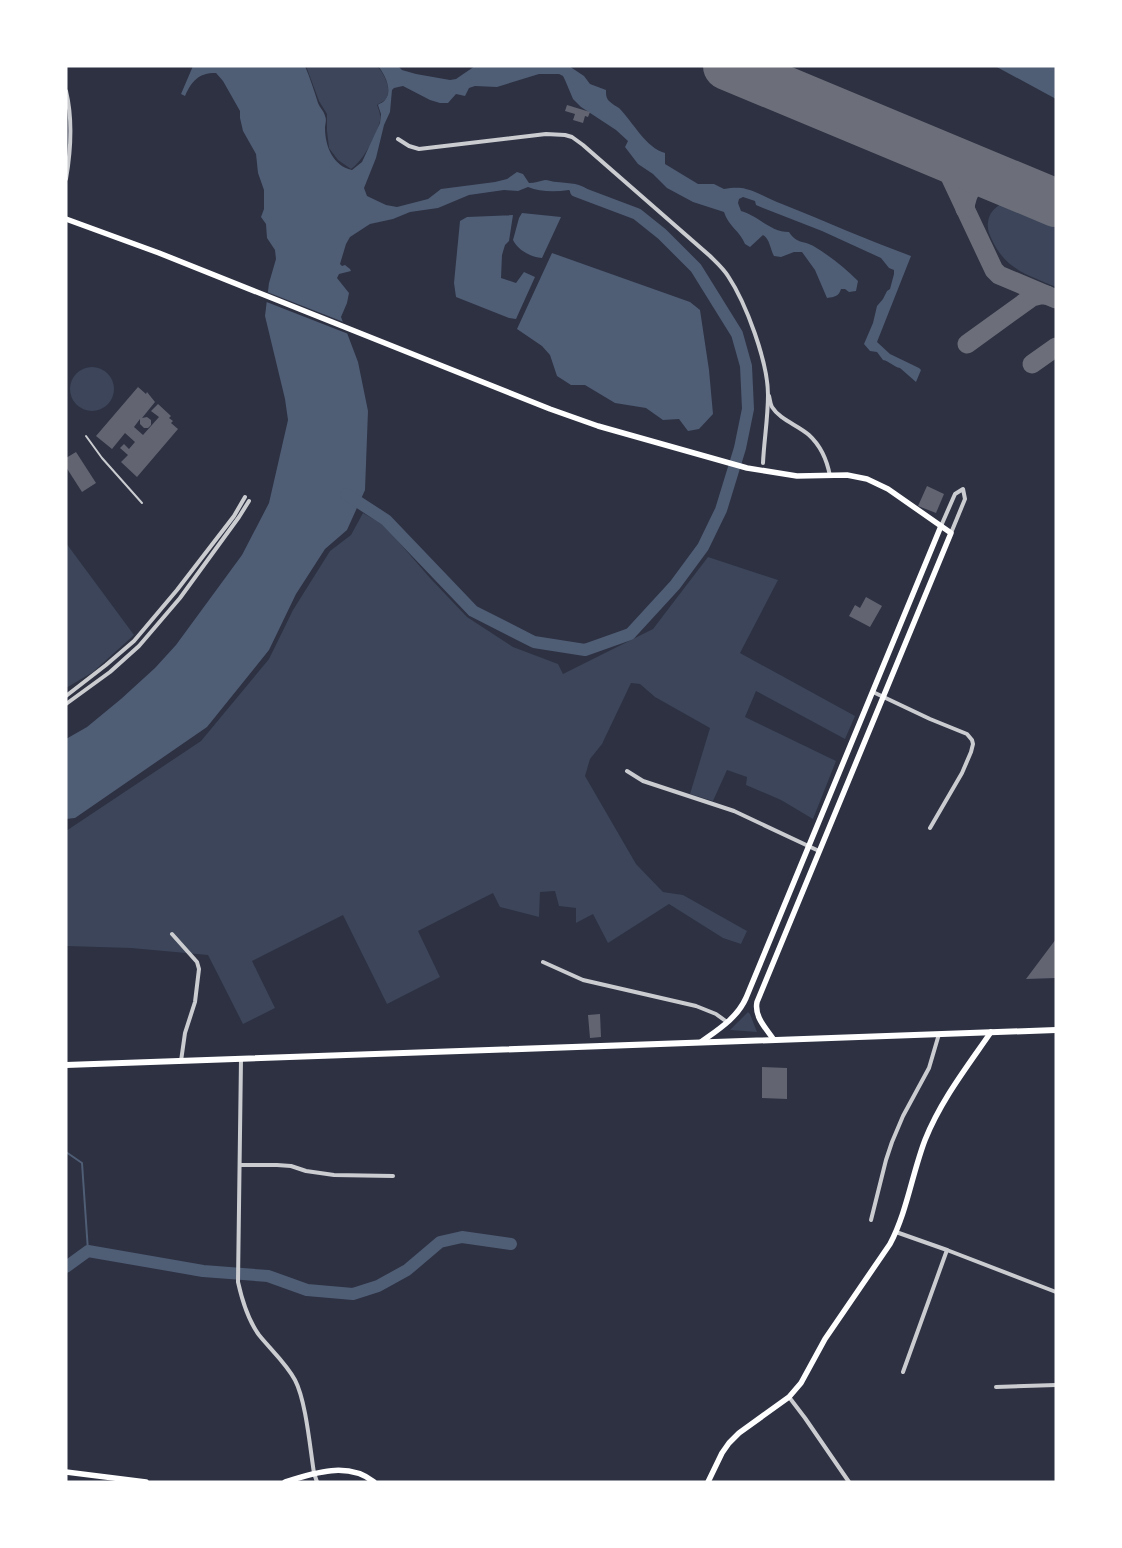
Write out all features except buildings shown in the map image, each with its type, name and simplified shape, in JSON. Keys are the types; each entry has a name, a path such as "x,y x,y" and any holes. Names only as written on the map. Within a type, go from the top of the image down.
{"highway":[{"path":"66,1065 1056,1030"}],"main road":[{"path":"66,219 173,258 266,297 598,426 747,468 798,476 857,477 878,484 950,532 757,1002 759,1018 774,1040"},
{"path":"701,1042 739,1011 746,998 941,526"},
{"path":"746,998 757,1002"},
{"path":"708,1482 729,1443 739,1433 789,1397 801,1383 825,1339 890,1244 896,1232 921,1152 933,1123 952,1088 991,1032"},
{"path":"285,1482 314,1473 342,1470 362,1475 374,1482"},
{"path":"66,1472 146,1482"}],"street":[{"path":"66,90 71,136 66,180"},
{"path":"398,139 409,146 419,149 546,134 565,135 596,156 722,268 735,288 754,335 763,364 772,407 808,434 820,446 828,464 830,476"},
{"path":"763,464 768,394"},
{"path":"941,526 955,494 962,489 965,499 950,532"},
{"path":"66,696 134,641 177,590 234,516 245,497"},
{"path":"66,704 110,672 139,646 180,598 239,518 249,501"},
{"path":"873,692 967,734 972,740 971,752 962,773 930,828"},
{"path":"627,772 644,782 734,811 819,851"},
{"path":"172,934 197,962 199,969 196,1002 186,1026 181,1060"},
{"path":"543,962 583,980 696,1006 716,1014 727,1022"},
{"path":"871,1220 892,1142 903,1116 929,1068 939,1034"},
{"path":"241,1058 238,1282 241,1297 253,1325 288,1370 299,1390 317,1482"},
{"path":"240,1165 291,1166 306,1171 334,1175 393,1176"},
{"path":"896,1232 1056,1292"},
{"path":"903,1372 947,1250"},
{"path":"996,1386 1056,1385"},
{"path":"789,1397 849,1482"}],"lane":[{"path":"86,436 102,458 142,502"}],"shaded area":[{"path":"193,66 305,66 318,103 326,117 325,135 331,154 345,168 352,170 362,162 380,123 381,114 378,105 384,101 388,92 387,83 378,66 398,66 402,70 416,74 450,80 456,79 475,66 569,66 584,76 590,84 606,90 609,101 619,108 652,146 665,153 665,164 698,184 714,184 724,189 743,188 751,190 911,256 877,342 890,354 921,370 916,382 900,368 883,360 877,352 870,351 864,344 873,323 877,306 890,289 894,274 894,270 889,268 881,258 822,231 756,205 755,201 743,197 739,199 738,203 741,211 770,227 789,232 798,241 815,247 838,263 858,281 856,291 849,292 841,289 836,296 827,298 815,270 802,252 794,252 781,257 774,256 769,242 763,235 750,247 745,244 728,221 724,212 693,202 667,188 653,174 638,164 625,147 628,141 616,130 581,107 573,99 563,76 559,74 539,74 497,87 475,86 469,88 465,96 456,94 448,103 430,100 403,86 394,88 392,90 390,112 384,125 376,158 364,188 367,196 386,205 397,207 428,199 441,189 495,182 507,179 517,172 523,174 529,183 545,180 579,185 591,192 591,199 575,196 569,190 548,191 528,187 518,191 504,190 469,195 438,208 410,212 393,219 370,224 350,237 340,264 342,266 345,265 351,271 339,274 337,278 349,293 341,317 358,362 368,411 365,490 347,530 325,549 296,594 269,650 207,727 75,818 66,819 66,739 87,727 155,668 176,645 242,555 269,503 288,420 285,399 265,316 269,283 276,259 275,250 267,238 266,224 261,217 264,209 264,190 258,173 256,154 243,131 240,111 223,81 216,73 200,76 190,86 185,96 181,94"},
{"path":"306,66 377,66 385,78 388,93 384,101 377,105 380,117 378,127 365,154 351,169 338,160 329,148 327,114 319,101"},
{"path":"995,66 1056,66 1056,99"},
{"path":"1002,204 1056,227 1056,287 1027,275 1011,265 998,250 990,236 988,224 992,211"},
{"path":"522,213 561,217 542,258 525,252 513,240"},
{"path":"513,215 509,241 505,245 502,255 501,278 516,283 524,272 535,277 516,319 456,297 454,283 460,221 467,217"},
{"path":"552,253 690,302 700,310 713,414 699,429 688,431 679,419 663,420 646,408 615,403 585,385 571,385 557,376 550,355 542,346 517,329"},
{"path":"96,367 108,373 113,380 113,398 108,405 101,410 88,411 80,408 73,401 70,385 73,377 80,370"},
{"path":"363,513 384,525 467,617 513,647 558,664 563,674 653,629 708,557 778,580 740,653 855,716 845,739 756,691 745,717 836,761 813,819 781,800 746,785 747,777 727,770 713,801 690,794 710,728 655,697 640,684 631,683 602,744 590,759 585,776 636,864 663,892 683,895 747,931 741,944 723,938 669,904 608,943 593,914 576,923 576,908 559,906 555,891 540,892 539,917 500,907 493,893 418,931 440,977 387,1004 343,915 252,961 275,1008 243,1024 208,955 131,948 66,946 66,831 201,741 269,659 293,610 330,551 351,535"},
{"path":"66,543 134,635 93,672 66,688"},
{"path":"748,1012 757,1032 730,1030"}],"pier":[{"path":"267,292 346,323 351,335 264,301"}],"waterway":[{"path":"346,494 386,520 473,611 534,642 585,650 630,634 675,585 703,547 721,510 740,448 748,409 746,366 737,334 696,268 662,234 637,214 576,191"},
{"path":"66,1152 82,1163 88,1251"},
{"path":"66,1267 88,1251 203,1271 268,1276 307,1290 353,1294 378,1286 407,1270 440,1242 462,1237 511,1244"}],"taxiway":[{"path":"929,150 942,161 946,168 994,270 999,275 1056,299"},
{"path":"965,209 966,202 973,188 980,182 992,177"},
{"path":"967,344 1032,297 1047,295"},
{"path":"1032,364 1056,347"}],"runway":[{"path":"727,66 1056,203"}]}
